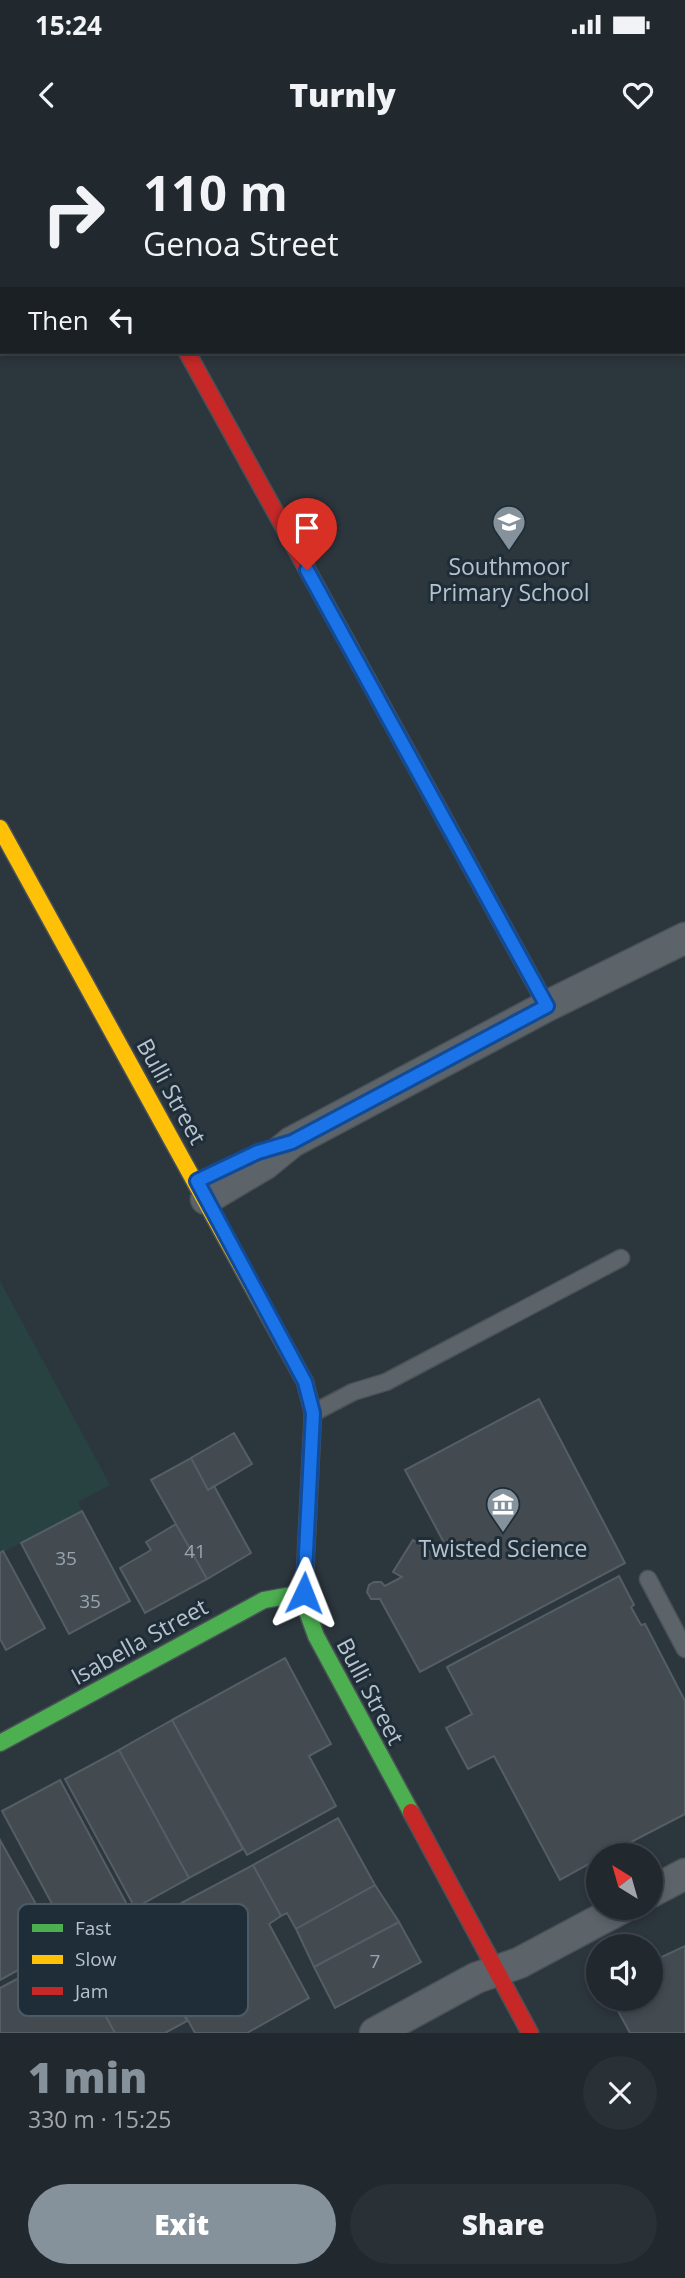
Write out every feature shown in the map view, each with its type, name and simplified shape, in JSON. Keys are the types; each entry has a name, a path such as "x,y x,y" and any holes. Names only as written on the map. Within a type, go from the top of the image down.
{"street":[{"path":"188,354 547,1006"},
{"name":"Bulli Street","path":"0,828 305,1382 313,1413 304,1593 307,1611 316,1636 530,2033"},
{"path":"201,1190 258,1152 292,1142 547,1006 685,938"},
{"name":"Isabella Street","path":"0,1743 264,1600 304,1593"},
{"path":"663,1886 685,1874"},
{"path":"375,2033 476,1978 519,1963 600,1920"}],"lane":[{"path":"313,1413 353,1392 386,1382 621,1258"},
{"path":"648,1579 685,1649"}],"green space":[{"path":"0,1281 110,1485 78,1502 82,1511 0,1554"}],"building":[{"path":"539,1399 625,1563 420,1672 380,1599 371,1599 367,1592 369,1585 374,1582 381,1582 385,1586 402,1577 393,1572 413,1540 438,1557 449,1552 405,1470"},
{"path":"234,1433 252,1464 208,1490 191,1458"},
{"path":"191,1458 208,1490 214,1486 251,1553 207,1579 151,1480"},
{"path":"82,1511 130,1601 69,1634 21,1543"},
{"path":"176,1524 207,1579 145,1613 120,1568 151,1550 146,1542"},
{"path":"3,1551 45,1628 6,1650 0,1639 0,1553"},
{"path":"619,1576 634,1605 631,1607 641,1625 645,1624 685,1701 685,1814 629,1843 586,1843 586,1866 560,1880 494,1756 468,1769 446,1728 472,1714 447,1667"},
{"path":"285,1658 331,1744 309,1756 336,1806 247,1855 172,1720"},
{"path":"172,1720 243,1849 189,1878 119,1750"},
{"path":"119,1750 189,1878 142,1904 133,1904 65,1779"},
{"path":"60,1780 127,1904 52,1904 2,1811"},
{"path":"338,1818 375,1885 296,1929 287,1913 281,1916 253,1865"},
{"path":"0,1840 36,1904 18,1904 18,1970 0,1980"},
{"path":"253,1865 281,1916 269,1924 309,1998 247,2033 195,2033 186,2016 248,2016 248,1904 179,1904"},
{"path":"375,1885 399,1922 314,1967 296,1929"},
{"path":"399,1922 421,1962 335,2008 314,1967"},
{"path":"685,1946 685,2033 630,2033 618,2011 663,2011 663,1956"},
{"path":"18,1978 18,2016 106,2016 115,2033 0,2033 0,1988"},
{"path":"106,2016 184,2016 187,2021 165,2033 115,2033"}],"traffic: fast":[{"path":"284,1344 305,1382 313,1413 304,1593 307,1611 316,1636 411,1812"},
{"path":"0,1743 264,1600 304,1593"}],"traffic: slow":[{"path":"346,640 547,1006"},
{"path":"0,828 284,1344"}],"traffic: jam":[{"path":"188,354 346,640"},
{"path":"411,1812 530,2033"}],"place":[{"name":"Southmoor Primary School","path":"509,552"},
{"name":"Twisted Science","path":"503,1534"}],"route":[{"path":"304,1593 313,1413 310,1397 305,1382 197,1181 258,1152 292,1142 547,1006 307,570"}]}
